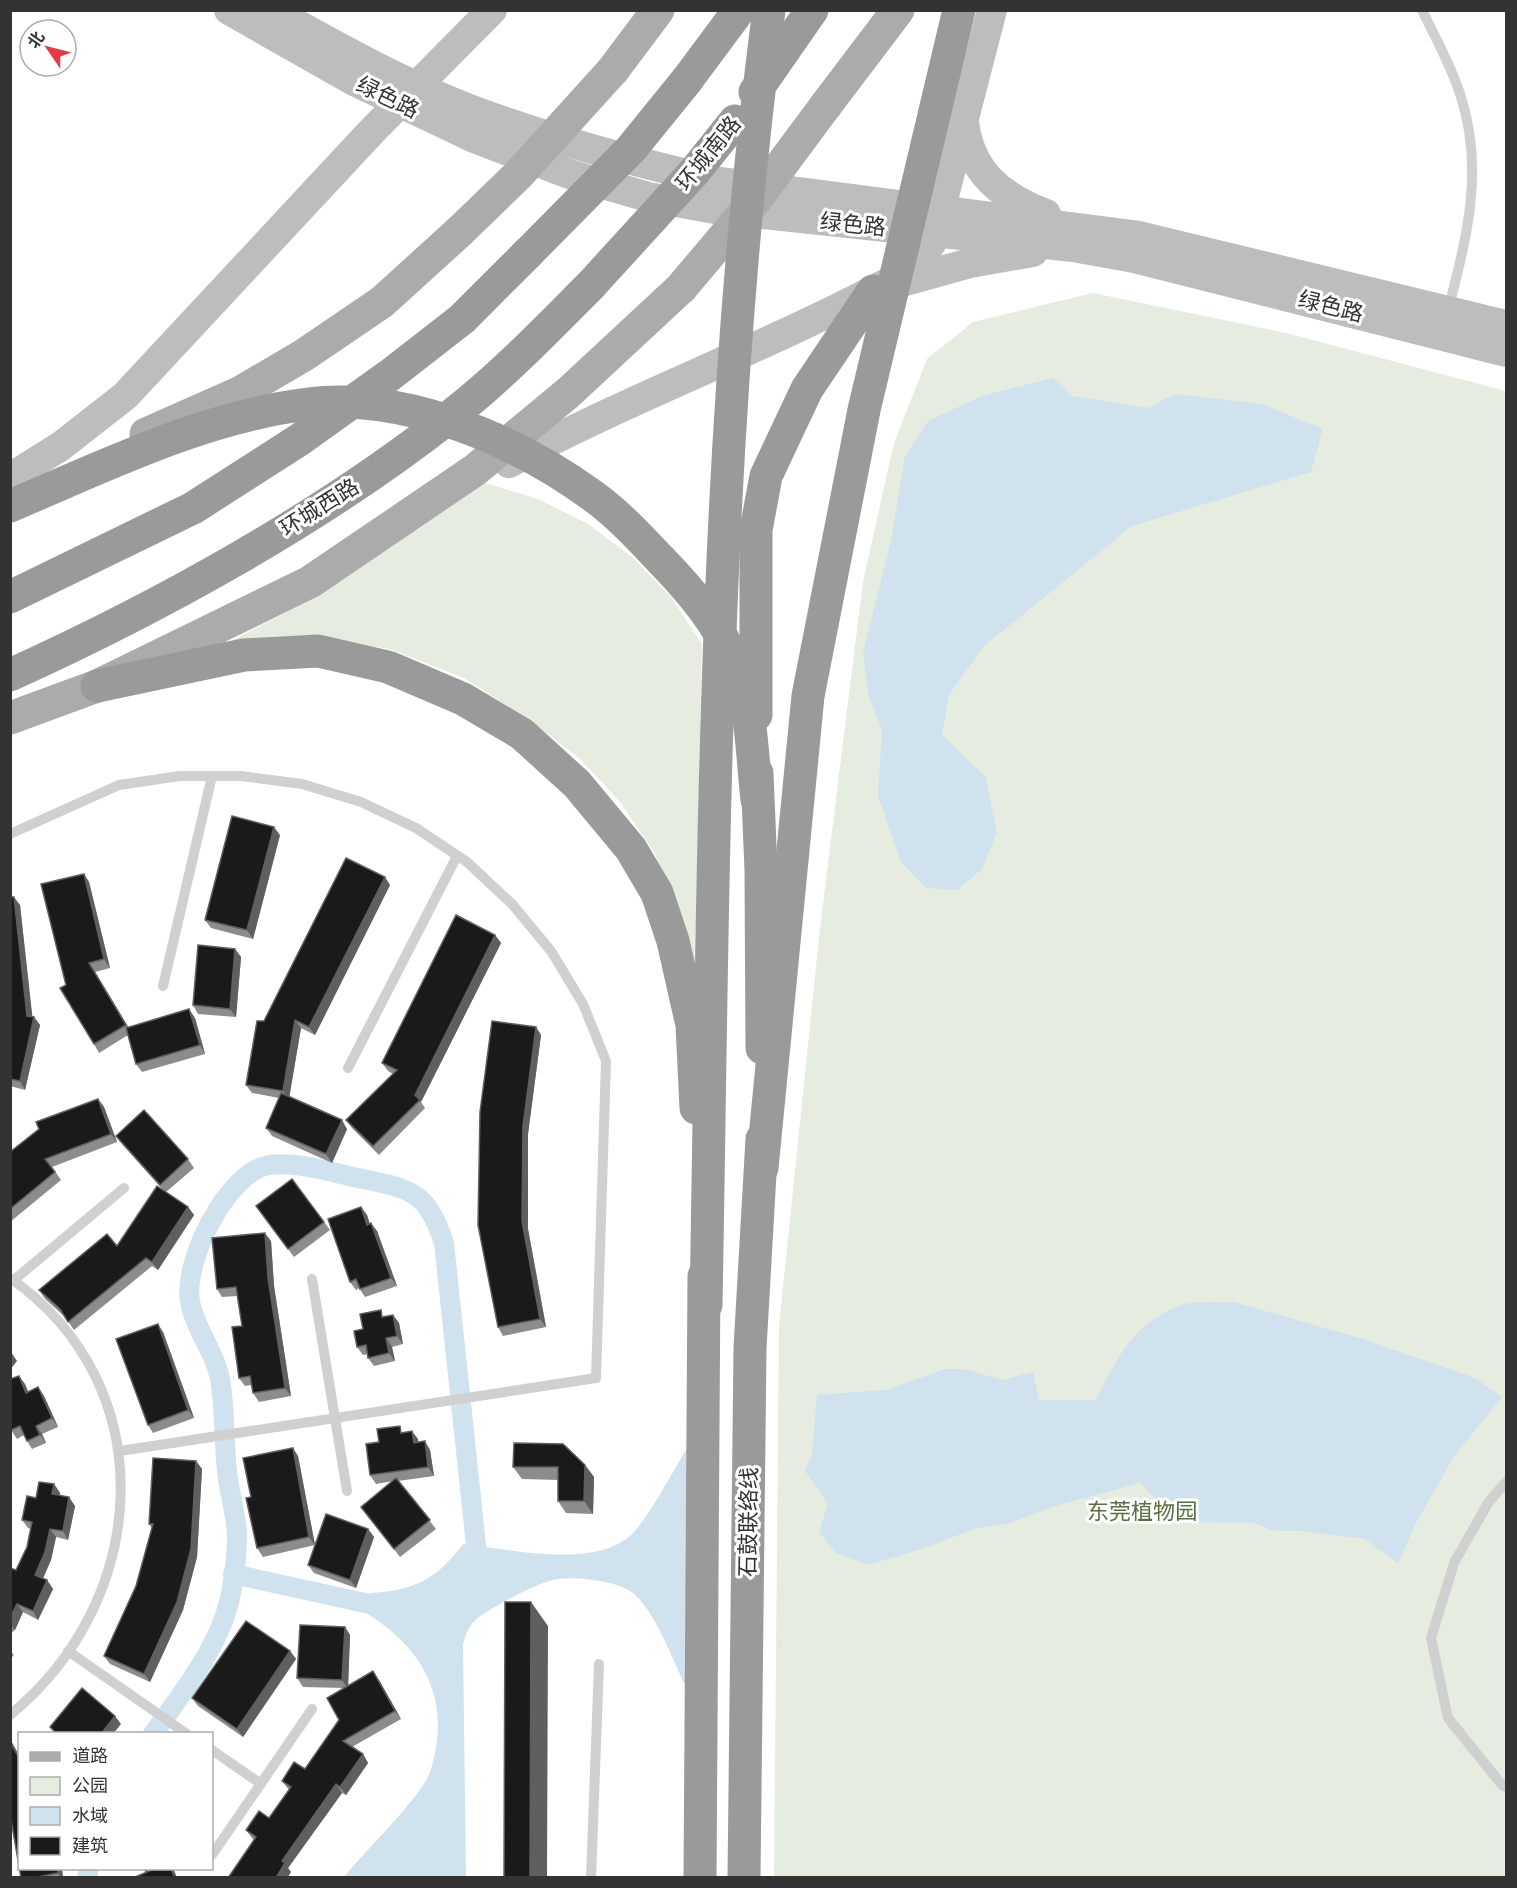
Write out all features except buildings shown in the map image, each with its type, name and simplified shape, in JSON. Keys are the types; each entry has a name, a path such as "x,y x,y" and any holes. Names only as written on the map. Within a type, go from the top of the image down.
{"highway":[{"path":"10,597 193,508 298,440 390,375 462,319 631,149 740,10"},
{"path":"706,1305 717,674 726,480 750,180 769,10"},
{"name":"环城南路","path":"591,285 695,171 735,121 812,10"},
{"path":"762,1168 808,696 864,410 959,10"},
{"name":"环城西路","path":"10,675 81,643 225,565 376,472 453,415 516,360 591,285"},
{"path":"762,1168 761,870 757,800 756,530 766,476 807,389 873,291"},
{"path":"10,506 159,443 245,415 310,404 366,402 399,408 493,438 548,467 594,496 679,579 715,623 736,665 745,698 757,800"},
{"path":"97,686 244,656 318,651 388,668 462,699 522,734 577,784 632,849 657,893 673,941 692,1025 706,1305"},
{"name":"石鼓联络线","path":"744,1878 750,1348 762,1168"},
{"name":"石鼓联络线","path":"700,1878 706,1305"}],"main road":[{"name":"绿色路","path":"229,10 354,81 408,94"},
{"name":"绿色路","path":"271,10 366,62 408,94 474,138 572,175 648,197 716,209 937,221 1075,237 1183,245 1506,325"},
{"path":"10,478 61,446 125,396 408,94 492,10"},
{"path":"10,491 76,465 241,392 304,355 382,302 518,175 613,70 658,10"},
{"path":"10,718 97,686 310,582 475,470 523,432 681,288 757,198 898,10"},
{"path":"398,524 535,449 802,327 908,272 921,258 937,221 992,10"},
{"path":"963,119 966,145 985,176 1010,198 1075,237"},
{"name":"绿色路","path":"1075,237 1184,269 1506,352"},
{"path":"873,291 970,263 1075,237"}],"lane":[{"path":"1422,10 1460,94 1470,136 1473,193 1464,247 1448,310"},
{"path":"10,834 119,785 180,776 241,776 302,784 361,802 416,828 457,856 512,904 551,951 583,1004 606,1061 596,1378 120,1451"},
{"path":"163,986 213,776"},
{"path":"348,1068 457,856"},
{"path":"10,1714 27,1701 68,1651 103,1588 117,1543 123,1497 120,1451 108,1406 90,1363 63,1325 31,1292 12,1279 124,1188"},
{"path":"312,1279 347,1491"},
{"path":"1506,1482 1488,1503 1454,1563 1431,1638 1448,1718 1506,1787"},
{"path":"68,1651 184,1732"},
{"path":"591,1878 599,1664"},
{"path":"213,1854 312,1709"},
{"path":"213,1751 261,1784"}],"green space":[{"name":"东莞植物园","path":"1093,293 1286,333 1506,391 1506,1877 774,1878 779,1326 820,928 863,582 894,443 927,359 973,322"},
{"path":"485,483 538,499 588,524 632,557 671,597 702,644 695,965 679,907 654,852 620,802 579,758 531,721 464,678 390,649 311,637 231,641 318,596"}],"water":[{"path":"1053,378 1072,396 1148,408 1175,394 1262,404 1323,429 1311,472 1132,526 983,647 949,695 942,735 985,776 997,832 982,869 957,890 926,888 901,862 878,796 882,730 869,697 863,652 891,541 905,456 928,421 982,396"},
{"path":"1234,1302 1363,1339 1475,1378 1502,1397 1455,1455 1416,1523 1398,1563 1365,1539 1302,1531 1274,1531 1254,1523 1188,1522 1163,1506 1140,1483 1055,1506 1007,1524 976,1528 925,1548 868,1565 836,1553 819,1532 828,1504 805,1471 812,1455 817,1395 886,1390 945,1369 964,1369 1003,1380 1033,1372 1039,1400 1096,1400 1119,1357 1149,1322 1185,1304"},
{"path":"689,1445 686,1687 649,1611 632,1592 625,1588 596,1580 557,1579 538,1585 486,1612 468,1629 463,1644 466,1877 343,1878 406,1808 424,1784 431,1768 437,1740 438,1719 430,1682 411,1650 383,1624 366,1613 370,1593 386,1592 423,1581 444,1566 463,1544 551,1554 596,1551 616,1545 639,1526"}],"waterway":[{"path":"154,1732 201,1665 220,1628 232,1588 237,1534 227,1471 221,1386 216,1364 193,1312 190,1301 190,1284 193,1264 211,1221 238,1184 253,1171 269,1165 292,1165 316,1168 394,1186 416,1196 431,1213 444,1243 476,1545 469,1570"},
{"path":"233,1574 392,1609"},
{"path":"87,1878 89,1870"}]}
